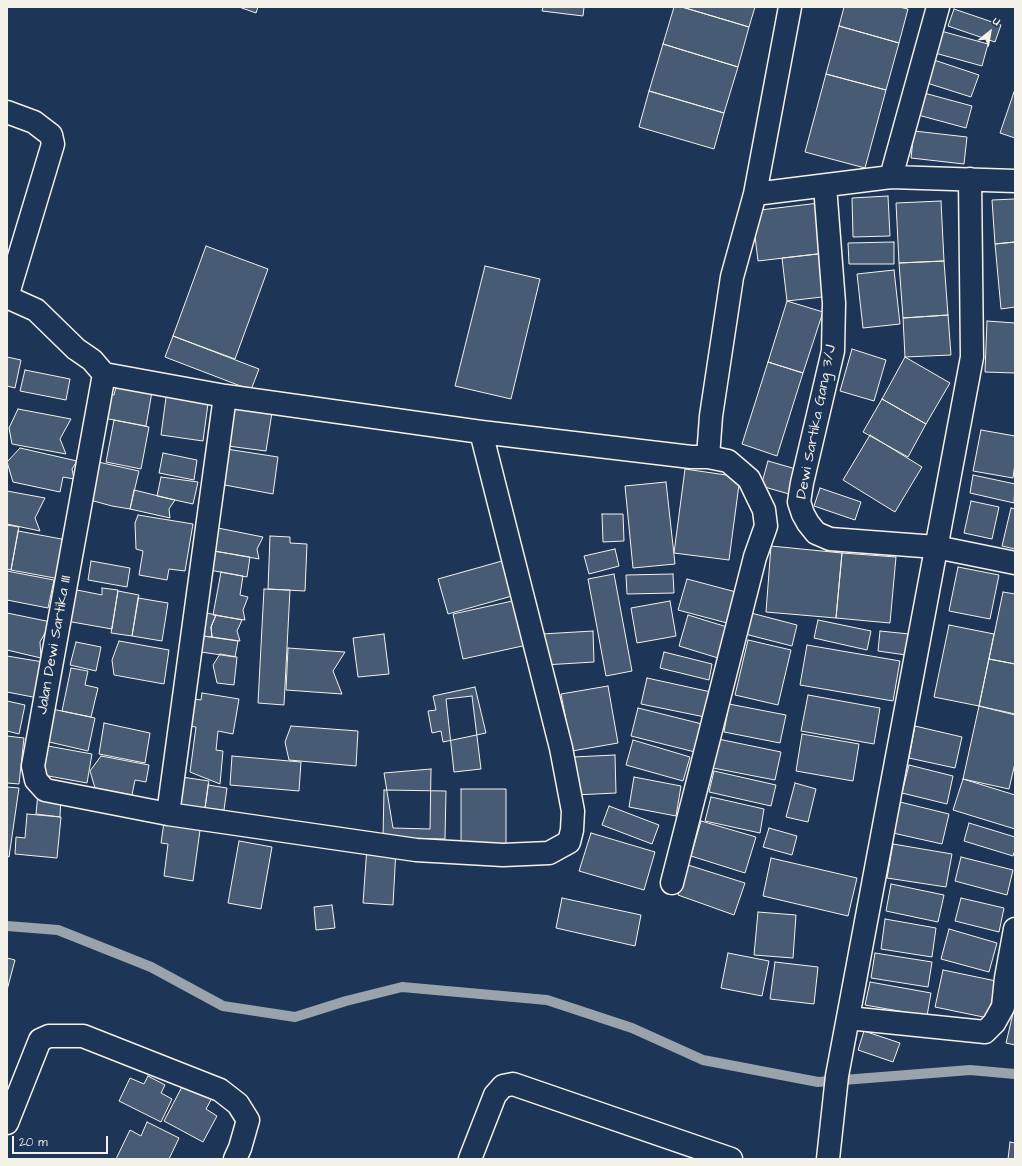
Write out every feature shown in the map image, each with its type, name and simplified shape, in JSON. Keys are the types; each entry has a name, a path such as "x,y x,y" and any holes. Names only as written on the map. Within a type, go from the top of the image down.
{"street":[{"path":"708,457 711,416 732,276 755,194 790,7"},
{"path":"891,177 938,7"},
{"path":"7,112 34,122 51,135 53,144 7,297 36,310 76,349 92,360 104,374 225,396 481,432 691,457 708,457 728,461 749,479 764,510 766,526 754,564 672,883"},
{"path":"755,194 891,177 1015,181"},
{"path":"828,1159 836,1083 972,357 970,179"},
{"name":"Dewi Sartika Gang 3/J","path":"825,186 834,303 833,351 805,469 799,502 803,514 816,533 830,539 936,547 1015,563"},
{"name":"Jalan Dewi Sartika III","path":"104,374 33,766 36,780 45,790 168,814 416,850 502,854 549,853 569,842 572,830 573,811 561,748 481,432"},
{"path":"168,814 225,396"},
{"path":"848,1018 984,1032 994,1023 1003,1007 1006,978 1015,929"},
{"path":"7,1123 40,1040 49,1036 83,1036 220,1090 238,1104 248,1120 240,1148 235,1159"},
{"path":"470,1159 495,1095 503,1086 513,1084 731,1159"}],"building":[{"path":"239,7 258,7 256,13"},
{"path":"543,7 584,7 583,16 542,11"},
{"path":"674,7 682,7 749,27 738,67 663,44"},
{"path":"682,7 755,7 749,27"},
{"path":"844,7 899,7 908,9 899,43 839,26"},
{"path":"954,9 1001,25 995,42 948,26"},
{"path":"839,26 899,43 886,90 826,74"},
{"path":"941,31 988,44 982,66 935,53"},
{"path":"663,44 738,67 724,113 649,91"},
{"path":"934,60 979,75 971,97 927,83"},
{"path":"826,74 886,90 865,168 805,152"},
{"path":"1015,89 1015,138 1000,133"},
{"path":"649,91 724,113 714,149 639,127"},
{"path":"924,93 972,106 966,128 918,115"},
{"path":"914,131 967,137 964,164 911,158"},
{"path":"888,196 890,236 853,237 852,198"},
{"path":"1015,199 1015,242 995,244 992,200"},
{"path":"941,201 944,261 899,263 896,203"},
{"path":"819,203 826,253 758,261 752,211"},
{"path":"894,242 894,264 849,264 848,243"},
{"path":"1015,242 1015,307 1001,309 995,244"},
{"path":"206,246 268,269 235,359 173,336"},
{"path":"826,253 831,296 787,301 782,258"},
{"path":"944,261 948,315 903,318 899,263"},
{"path":"485,266 540,279 511,399 455,386"},
{"path":"894,270 900,324 863,328 857,274"},
{"path":"787,301 823,312 803,373 768,362"},
{"path":"948,315 951,355 905,357 903,318"},
{"path":"987,321 1015,323 1015,373 985,372"},
{"path":"173,336 259,369 251,390 165,357"},
{"path":"852,349 886,360 874,401 840,391"},
{"path":"7,357 21,360 15,388 7,386"},
{"path":"905,357 950,383 926,424 882,399"},
{"path":"768,362 803,373 777,456 742,444"},
{"path":"25,370 70,379 66,400 20,391"},
{"path":"118,379 153,386 146,426 98,417 102,393 114,395"},
{"path":"167,390 209,396 203,441 161,435"},
{"path":"226,399 273,406 266,451 220,445"},
{"path":"882,399 926,424 908,457 863,432"},
{"path":"18,409 71,419 60,439 66,454 12,444 9,428"},
{"path":"114,420 149,427 141,469 106,462"},
{"path":"981,430 1015,436 1015,463 1013,478 973,471"},
{"path":"870,435 922,467 895,512 843,480"},
{"path":"20,448 77,461 72,469 74,479 63,477 60,492 13,482 7,462"},
{"path":"220,448 278,457 273,494 214,483"},
{"path":"163,453 197,460 194,480 159,473"},
{"path":"768,461 796,469 789,494 761,486"},
{"path":"98,462 139,471 130,509 90,500"},
{"path":"685,469 740,477 729,560 674,553"},
{"path":"973,475 1015,484 1014,503 970,493"},
{"path":"161,477 198,482 193,504 157,496"},
{"path":"666,482 675,564 633,568 625,486"},
{"path":"820,488 861,502 855,520 814,506"},
{"path":"134,490 175,500 169,509 170,518 130,509"},
{"path":"7,491 45,498 35,518 40,531 7,524"},
{"path":"971,501 999,507 992,539 964,533"},
{"path":"1011,508 1015,509 1015,549 1002,546"},
{"path":"602,514 623,514 624,541 603,542"},
{"path":"138,515 193,524 185,571 169,569 167,580 139,575 143,551 136,549 135,523"},
{"path":"7,525 19,527 11,570 7,569"},
{"path":"213,527 263,537 257,549 259,559 209,550"},
{"path":"18,531 67,540 60,579 11,570"},
{"path":"270,536 290,537 290,543 307,544 305,591 268,589"},
{"path":"771,546 842,553 836,618 766,612"},
{"path":"615,549 619,566 589,574 584,556"},
{"path":"207,550 250,557 247,577 204,569"},
{"path":"842,553 896,557 890,623 836,618"},
{"path":"91,561 130,568 127,587 88,580"},
{"path":"502,561 512,596 448,614 438,579"},
{"path":"958,567 999,575 990,619 949,611"},
{"path":"7,571 54,580 48,608 7,600"},
{"path":"221,572 243,576 240,595 248,597 243,610 245,620 213,615"},
{"path":"614,574 632,671 606,676 588,579"},
{"path":"673,574 674,593 627,594 626,575"},
{"path":"687,579 736,592 727,623 678,610"},
{"path":"102,588 118,590 112,629 72,622 65,606 77,590 102,595"},
{"path":"264,589 290,590 284,705 258,703"},
{"path":"118,591 139,595 132,636 111,633"},
{"path":"1003,592 1015,594 1015,664 989,659"},
{"path":"138,598 168,603 162,641 132,636"},
{"path":"517,600 527,645 463,659 453,614"},
{"path":"670,601 676,636 637,643 631,608"},
{"path":"202,612 216,615 211,627 212,637 203,636"},
{"path":"7,613 51,622 40,642 41,658 7,650"},
{"path":"751,613 797,625 792,646 745,634"},
{"path":"216,615 242,620 237,631 240,641 212,637 211,627"},
{"path":"688,615 727,627 718,658 679,646"},
{"path":"818,620 871,631 867,650 814,638"},
{"path":"949,625 994,634 979,706 934,697"},
{"path":"593,631 594,662 544,665 542,634"},
{"path":"880,631 909,634 906,655 878,651"},
{"path":"384,634 389,674 358,677 353,638"},
{"path":"203,636 238,641 235,657 201,652"},
{"path":"748,640 791,650 778,705 735,695"},
{"path":"119,641 169,650 164,684 114,675 112,660"},
{"path":"76,642 101,647 96,671 70,665"},
{"path":"807,645 900,661 893,701 800,685"},
{"path":"288,648 345,652 333,671 342,694 286,690"},
{"path":"664,652 712,664 709,680 660,668"},
{"path":"220,654 237,657 234,685 217,683 213,665"},
{"path":"7,656 43,662 38,698 7,692"},
{"path":"989,659 1015,664 1015,714 979,706"},
{"path":"71,668 88,671 85,685 98,688 91,717 62,711"},
{"path":"647,678 711,692 705,717 641,704"},
{"path":"608,686 618,743 572,751 561,694"},
{"path":"475,687 486,733 443,742 441,731 432,733 428,711 436,710 433,696"},
{"path":"202,693 239,699 233,734 218,731 216,750 223,751 220,784 190,772 196,727 183,725 187,698 201,700"},
{"path":"808,695 880,708 874,744 801,731"},
{"path":"472,696 481,769 454,772 446,699"},
{"path":"7,701 25,705 19,734 7,731"},
{"path":"729,704 786,715 780,743 724,732"},
{"path":"979,706 1015,715 1015,763 1009,789 963,779"},
{"path":"638,708 702,724 695,752 631,736"},
{"path":"52,709 95,718 88,751 45,741"},
{"path":"104,723 150,733 145,763 99,754"},
{"path":"291,726 358,731 356,766 289,760 285,742"},
{"path":"915,726 962,737 955,768 909,758"},
{"path":"802,734 859,744 853,781 796,771"},
{"path":"7,736 24,738 19,784 7,783"},
{"path":"718,739 781,752 775,780 713,768"},
{"path":"633,740 690,757 683,781 626,765"},
{"path":"48,746 92,754 87,783 43,775"},
{"path":"615,755 616,793 575,795 573,757"},
{"path":"101,756 149,765 146,782 135,780 132,795 95,788 90,771"},
{"path":"232,756 301,762 299,791 230,785"},
{"path":"909,765 953,776 947,804 902,793"},
{"path":"431,769 430,829 393,828 384,773"},
{"path":"714,771 776,785 771,806 709,792"},
{"path":"175,776 209,781 205,808 171,803"},
{"path":"634,777 681,786 676,816 629,807"},
{"path":"963,779 1015,795 1015,829 953,810"},
{"path":"795,783 816,789 808,822 786,817"},
{"path":"208,785 227,788 224,810 205,808"},
{"path":"7,787 19,788 9,857 7,856"},
{"path":"461,789 506,789 506,844 461,843"},
{"path":"384,790 446,791 445,839 383,838"},
{"path":"38,793 61,796 60,817 36,814"},
{"path":"711,797 764,809 760,833 705,821"},
{"path":"900,802 949,814 942,844 893,833"},
{"path":"609,806 659,825 652,844 602,825"},
{"path":"27,814 61,817 57,858 15,854 16,837 25,838"},
{"path":"701,821 756,837 745,873 691,856"},
{"path":"164,822 201,823 193,881 164,876 168,844 161,843"},
{"path":"969,823 1015,837 1015,850 1013,856 964,841"},
{"path":"769,828 797,836 792,855 763,847"},
{"path":"591,833 655,852 644,890 579,871"},
{"path":"239,841 272,847 261,909 228,903"},
{"path":"893,844 952,854 946,887 887,878"},
{"path":"367,847 396,849 393,905 363,903"},
{"path":"961,857 1013,870 1007,895 955,881"},
{"path":"771,858 857,878 848,916 763,896"},
{"path":"688,865 745,883 734,915 678,895"},
{"path":"891,884 944,895 938,922 886,911"},
{"path":"562,898 641,915 635,946 556,928"},
{"path":"961,898 1004,908 999,932 955,921"},
{"path":"332,905 335,928 316,930 314,907"},
{"path":"758,912 796,915 793,958 754,955"},
{"path":"885,919 936,928 932,957 881,949"},
{"path":"949,929 997,943 989,972 941,959"},
{"path":"728,953 769,961 762,996 721,988"},
{"path":"875,953 932,962 928,987 871,978"},
{"path":"7,958 15,960 7,990"},
{"path":"775,962 818,967 814,1004 770,999"},
{"path":"943,970 996,981 988,1018 935,1007"},
{"path":"870,982 931,993 927,1016 865,1005"},
{"path":"1015,1005 1015,1045 1006,1043"},
{"path":"864,1031 900,1043 893,1062 858,1050"},
{"path":"148,1076 165,1085 161,1093 172,1099 161,1122 119,1101 130,1078 144,1084"},
{"path":"184,1083 212,1098 206,1109 217,1116 203,1142 164,1121"},
{"path":"147,1122 179,1138 169,1159 116,1159 130,1130 141,1136"},
{"path":"1010,1142 1015,1143 1015,1159 1008,1159"}],"waterway":[{"path":"7,926 58,930 151,967 223,1006 295,1017 346,1001 402,987 547,1000 632,1028 703,1060 818,1082 970,1070 1015,1074"}]}
